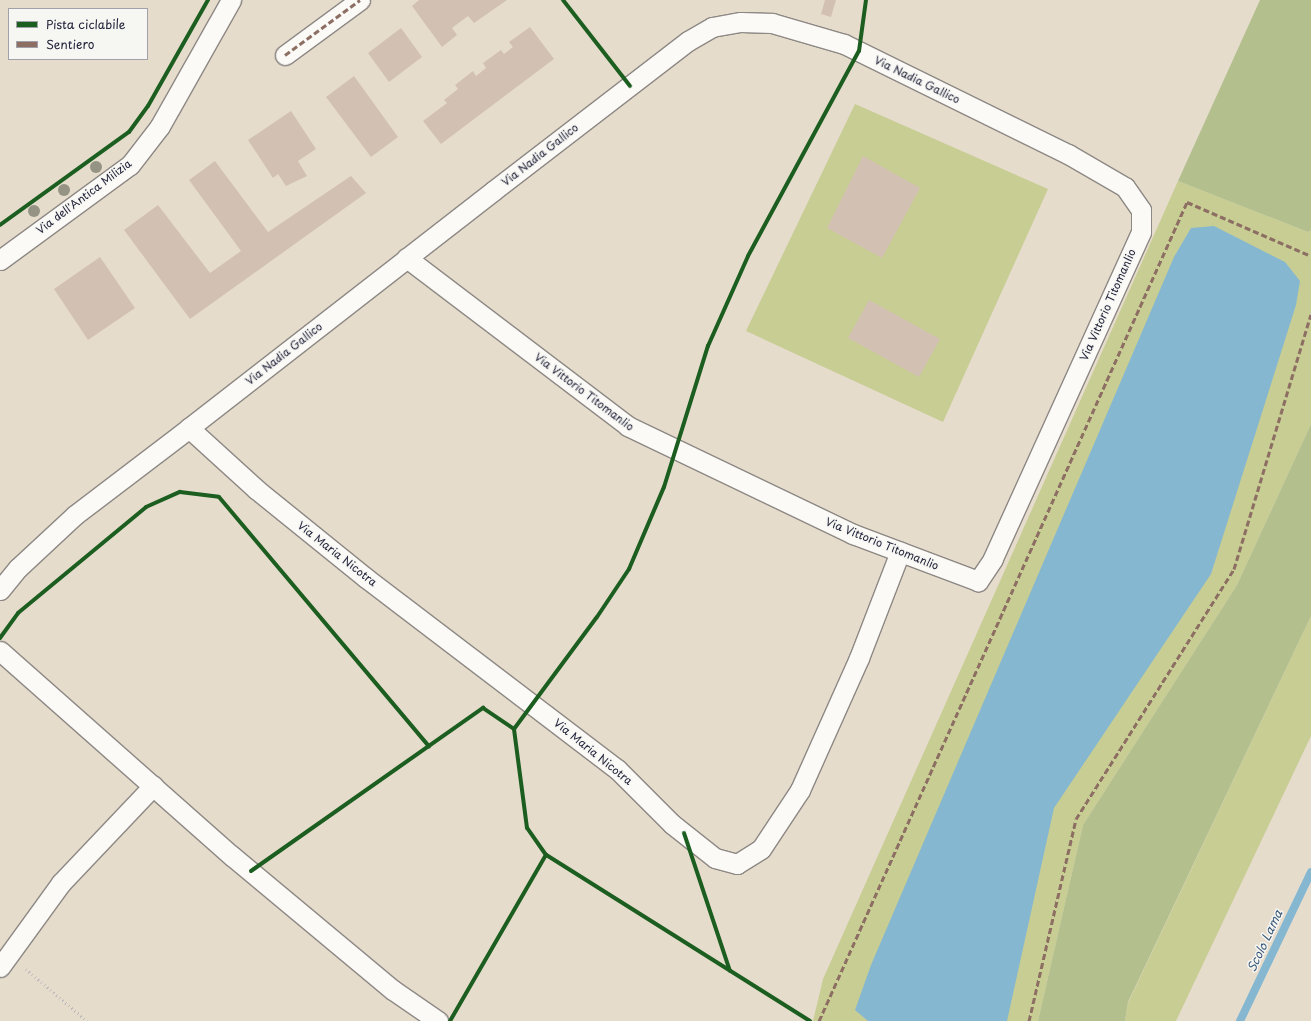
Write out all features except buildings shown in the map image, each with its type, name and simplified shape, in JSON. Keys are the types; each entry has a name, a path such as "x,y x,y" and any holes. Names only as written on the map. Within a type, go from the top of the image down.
{"street":[{"name":"Via dell'Antica Milizia","path":"0,260 130,164 160,126 231,0"},
{"path":"285,55 360,0"},
{"name":"Via Nadia Gallico","path":"0,590 18,568 75,515 688,41 712,27 741,22 772,23 844,44 1068,154 1125,187 1141,210"},
{"name":"Via Vittorio Titomanlio","path":"408,258 628,426 853,534 978,581 993,559 1141,232 1141,210"},
{"name":"Via Maria Nicotra","path":"189,428 256,489 366,578 617,769 672,824 715,858 737,864 761,849 800,790 859,658 900,552"},
{"path":"0,651 232,856 387,985 438,1021"},
{"path":"5,961 61,883 153,786"}],"path":[{"path":"5,961 87,1021"}],"green space":[{"path":"1260,0 1311,0 1311,230 1308,232 1178,181"},
{"path":"855,104 1048,189 943,422 746,331"},
{"path":"1178,181 1308,232 1311,230 1311,424 1237,585 1083,825 1038,1021 813,1021 823,979"},
{"path":"1311,424 1311,616 1128,1002 1125,1021 1038,1021 1083,825 1237,585"},
{"path":"1311,616 1311,736 1176,1021 1125,1021 1128,1003"}],"water":[{"path":"1214,226 1285,262 1300,281 1296,305 1211,574 1054,808 1007,1021 868,1021 855,1010 871,965 1174,257 1191,228"}],"waterway":[{"name":"Scolo Lama","path":"1240,1021 1311,872"}],"marked path":[{"path":"285,55 360,0"},
{"path":"819,1021 1187,202 1311,256"},
{"path":"1029,1021 1076,819 1234,569 1311,314"}],"cycle path":[{"path":"0,225 129,132 148,106 208,0"},
{"path":"563,0 630,86"},
{"path":"810,1021 546,855 527,828 514,729 597,617 629,569 664,487 708,346 748,256 859,51 866,0"},
{"path":"0,638 18,613 146,507 180,492 219,497 429,746"},
{"path":"251,871 483,708 514,729"},
{"path":"684,833 730,971"},
{"path":"450,1021 546,855"}]}
